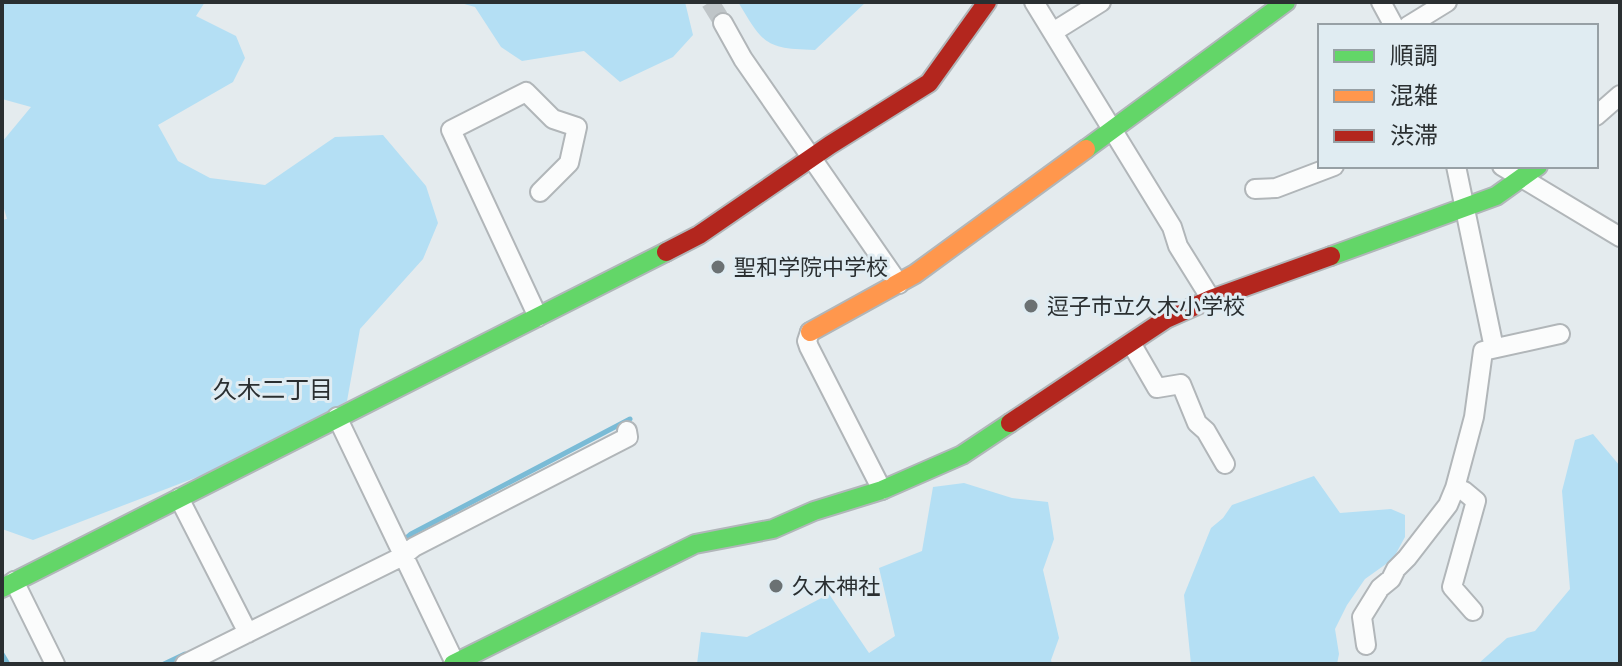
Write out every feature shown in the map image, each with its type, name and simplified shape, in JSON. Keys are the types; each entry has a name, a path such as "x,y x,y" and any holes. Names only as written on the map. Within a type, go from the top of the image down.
{"street":[{"path":"55,664 8,585 699,235 830,145 929,83 987,2"},
{"path":"1034,2 1172,227 1178,246 1211,299"},
{"path":"1053,32 1101,2"},
{"path":"882,490 809,347 810,332 899,284 1286,2"},
{"path":"1381,2 1393,24"},
{"path":"1411,24 1447,2"},
{"path":"723,23 743,59 811,160 899,284"},
{"path":"538,317 451,130 526,92 553,119 577,127 569,163 540,192"},
{"path":"1598,114 1620,95"},
{"path":"1255,189 1276,188 1329,168"},
{"path":"1456,168 1494,348"},
{"path":"1505,168 1620,237"},
{"path":"337,417 454,663 695,544 773,529 814,511 882,490 962,455 1166,319 1211,299 1465,209 1496,196 1536,168"},
{"path":"1366,645 1362,617 1380,588 1391,579 1448,505 1455,488 1474,417 1483,351 1560,334"},
{"path":"1131,343 1157,388 1181,384 1197,423 1206,431 1225,464"},
{"path":"185,664 245,628 400,549 414,547 628,437 627,431"},
{"path":"1455,488 1476,501 1452,587 1473,611"},
{"path":"179,498 245,628"}],"shaded area":[{"path":"2,2 205,2 196,16 236,36 245,58 233,82 158,125 178,161 210,178 265,185 335,137 383,135 426,186 438,223 423,259 360,329 347,401 226,466 33,540 2,529 2,220 7,219 2,202 2,142 31,107 2,99"},
{"path":"457,2 685,2 693,35 673,57 620,82 584,51 522,61 501,47 475,7"},
{"path":"738,2 866,2 815,50 785,48 767,41 753,27"},
{"path":"1593,434 1620,466 1620,664 1478,664 1507,638 1535,631 1570,589 1562,491 1575,440"},
{"path":"1314,476 1340,513 1391,509 1405,515 1405,537 1393,559 1365,579 1335,629 1339,654 1337,664 1191,664 1184,595 1211,528 1232,505"},
{"path":"964,483 1012,498 1048,502 1054,539 1043,570 1059,638 1052,664 697,664 701,632 747,637 829,594 869,653 895,636 879,568 922,551 933,487"}],"waterway":[{"path":"403,541 630,419"},
{"path":"2,654 8,664"},
{"path":"164,664 185,654"}],"tunnel":[{"path":"710,2 723,23"}],"traffic: fast":[{"path":"1086,149 1286,2"},
{"path":"1331,256 1496,196 1535,168"},
{"path":"2,588 666,252"},
{"path":"453,664 695,544 773,529 814,511 882,490 962,455 1010,423"}],"traffic: slow":[{"path":"810,332 915,274 1086,149"}],"traffic: jam":[{"path":"666,252 699,235 830,145 929,83 987,2"},
{"path":"1010,423 1166,319 1211,299 1331,256"}],"place":[{"name":"聖和学院中学校","path":"718,267"},
{"name":"逗子市立久木小学校","path":"1031,306"},
{"name":"久木神社","path":"776,586"}],"district":[{"name":"久木二丁目","path":"273,389"}]}
